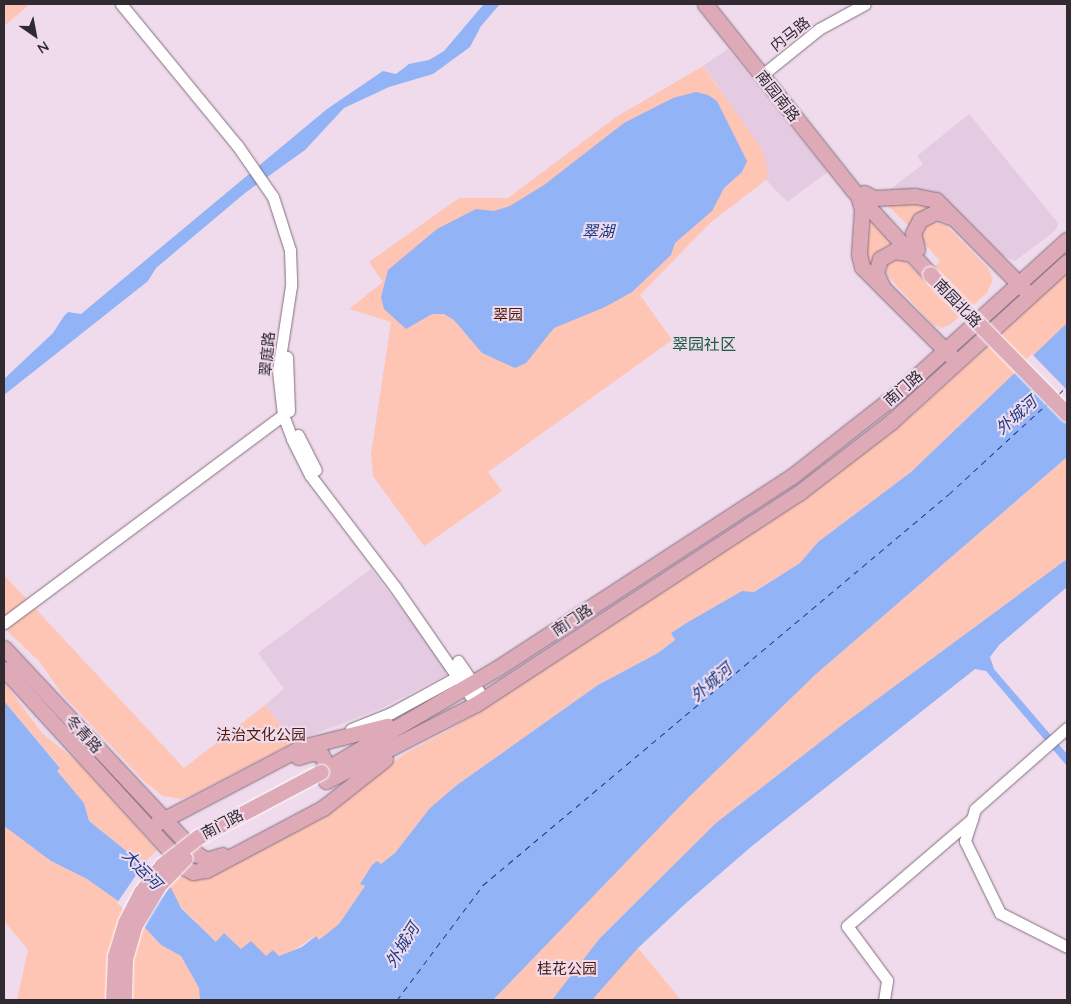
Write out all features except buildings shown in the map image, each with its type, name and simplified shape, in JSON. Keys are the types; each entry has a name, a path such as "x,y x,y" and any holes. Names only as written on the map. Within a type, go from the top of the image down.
{"main road":[{"name":"南园南路","path":"704,4 764,73 858,191"},
{"name":"南园南路","path":"714,4 764,73"},
{"path":"858,191 877,198 928,198 938,202 959,221 1029,294"},
{"path":"858,191 862,209 860,261 868,274 957,363"},
{"name":"南园北路","path":"858,191 914,252 1067,403"},
{"path":"885,291 877,276 880,259 894,251 914,252 914,229 924,217 941,212 959,221"},
{"name":"南门路","path":"124,1000 124,971 131,937 145,904 166,876 203,846 324,776 398,724 798,472 880,409 1017,282 1067,240"},
{"name":"南门路","path":"113,1000 114,967 121,934 134,902 154,874 198,837 324,776 405,742 480,701 800,492 867,442 957,363 1029,294 1067,262"},
{"name":"南园北路","path":"933,271 1067,414"},
{"name":"冬青路","path":"4,648 200,857 215,858 339,790 338,781 324,776"},
{"name":"冬青路","path":"4,669 187,870 203,871 323,808 405,742"},
{"path":"151,831 315,742 398,724"},
{"path":"167,822 306,754 317,752 323,755 326,764 324,776"}],"street":[{"name":"翠庭路","path":"121,4 255,163"},
{"name":"翠庭路","path":"130,4 255,163 286,210 296,248 297,289 286,366 289,412 314,467 466,682"},
{"name":"内马路","path":"764,73 820,29 865,4"},
{"name":"翠庭路","path":"268,181 281,215 290,250 291,286 278,371 283,416 310,475 480,701"},
{"path":"4,624 283,416"},
{"path":"315,742 466,682"},
{"path":"1067,728 975,809 965,841 1000,913 1067,947"},
{"path":"884,1000 887,980 846,926 972,819"}],"shaded area":[{"path":"728,49 828,172 787,202 766,180 718,86 703,66"},
{"path":"969,114 1058,223 1056,230 1015,261 1003,256 946,200 888,191 923,164 917,156"},
{"path":"371,569 445,665 446,675 382,708 294,742 265,705 284,689 258,653"}],"green space":[{"path":"4,4 30,4 4,26"},
{"name":"翠园","path":"703,66 762,149 768,170 766,180 710,223 640,295 672,340 488,472 502,491 424,546 373,476 371,454 391,322 349,309 383,282 369,262 459,198 508,198 616,117"},
{"path":"905,201 933,207 915,214 909,226 887,205"},
{"path":"870,220 891,243 877,252 871,265 866,256"},
{"path":"931,222 946,225 988,268 993,279 987,293 951,324 942,328 933,325 886,274 887,265 895,258 904,260 923,278 940,261 921,240 921,232"},
{"path":"1067,272 1067,323 911,472 818,542 800,563 753,592 742,591 671,633 675,640 658,653 598,685 457,785 430,808 395,853 381,865 372,865 360,884 365,886 339,924 327,935 319,940 315,936 288,954 266,956 216,942 174,900 170,886 185,870 345,797 406,753 456,726 819,488 915,413"},
{"name":"桂花公园","path":"1067,457 1067,559 846,722 716,823 600,938 617,969 638,948 681,1000 493,1000 689,797 815,675"},
{"name":"法治文化公园","path":"4,575 184,768 265,705 294,742 190,796 181,799 163,796 145,782 62,694 40,662 4,628"},
{"path":"4,682 42,733 80,764 157,850 143,864 89,821 84,803 56,771 60,767 4,701"},
{"path":"4,826 51,861 87,879 124,905 161,945 181,956 199,988 200,1000 17,1000 28,950 4,921"}],"water":[{"path":"484,4 500,4 481,26 470,47 433,74 389,87 344,108 305,150 245,193 156,268 148,281 4,395 4,379 53,333 68,312 81,314 327,109 383,71 396,74 409,64 429,60 444,51"},
{"name":"翠湖","path":"696,92 708,95 717,101 747,161 742,172 724,188 712,211 675,243 671,255 632,292 605,307 554,328 526,363 515,368 482,353 454,320 444,314 432,314 406,329 384,309 381,297 388,270 437,229 476,209 494,211 510,206 544,185 624,123 673,98"},
{"path":"1067,323 1067,457 815,675 689,797 493,1000 200,1000 199,988 181,956 161,945 124,905 87,879 51,861 4,826 4,701 60,768 57,771 84,803 89,821 170,886 181,908 216,942 224,933 241,949 251,941 266,956 273,950 279,956 302,947 316,936 319,940 339,924 365,886 360,884 372,865 377,861 381,864 395,853 430,808 457,785 598,685 658,653 675,640 671,633 742,591 754,592 800,563 818,542 911,472"},
{"path":"1067,559 1067,587 999,645 990,657 994,669 1067,754 1067,766 986,671 975,669 752,846 638,948 592,1000 552,1000 600,938 716,823 846,722"}],"pier":[{"path":"1032,354 1067,390 1067,424 1014,371"},
{"path":"145,862 172,884 153,910 144,928 117,903"}],"ferry route":[{"path":"1059,394 1067,386"},
{"path":"397,1000 483,885 949,494 1048,403"}],"district":[{"name":"翠园社区","path":"704,344"}],"water label":[{"name":"外城河","path":"1016,415"},
{"name":"外城河","path":"711,682"},
{"name":"大运河","path":"142,869"},
{"name":"外城河","path":"402,945"}]}
